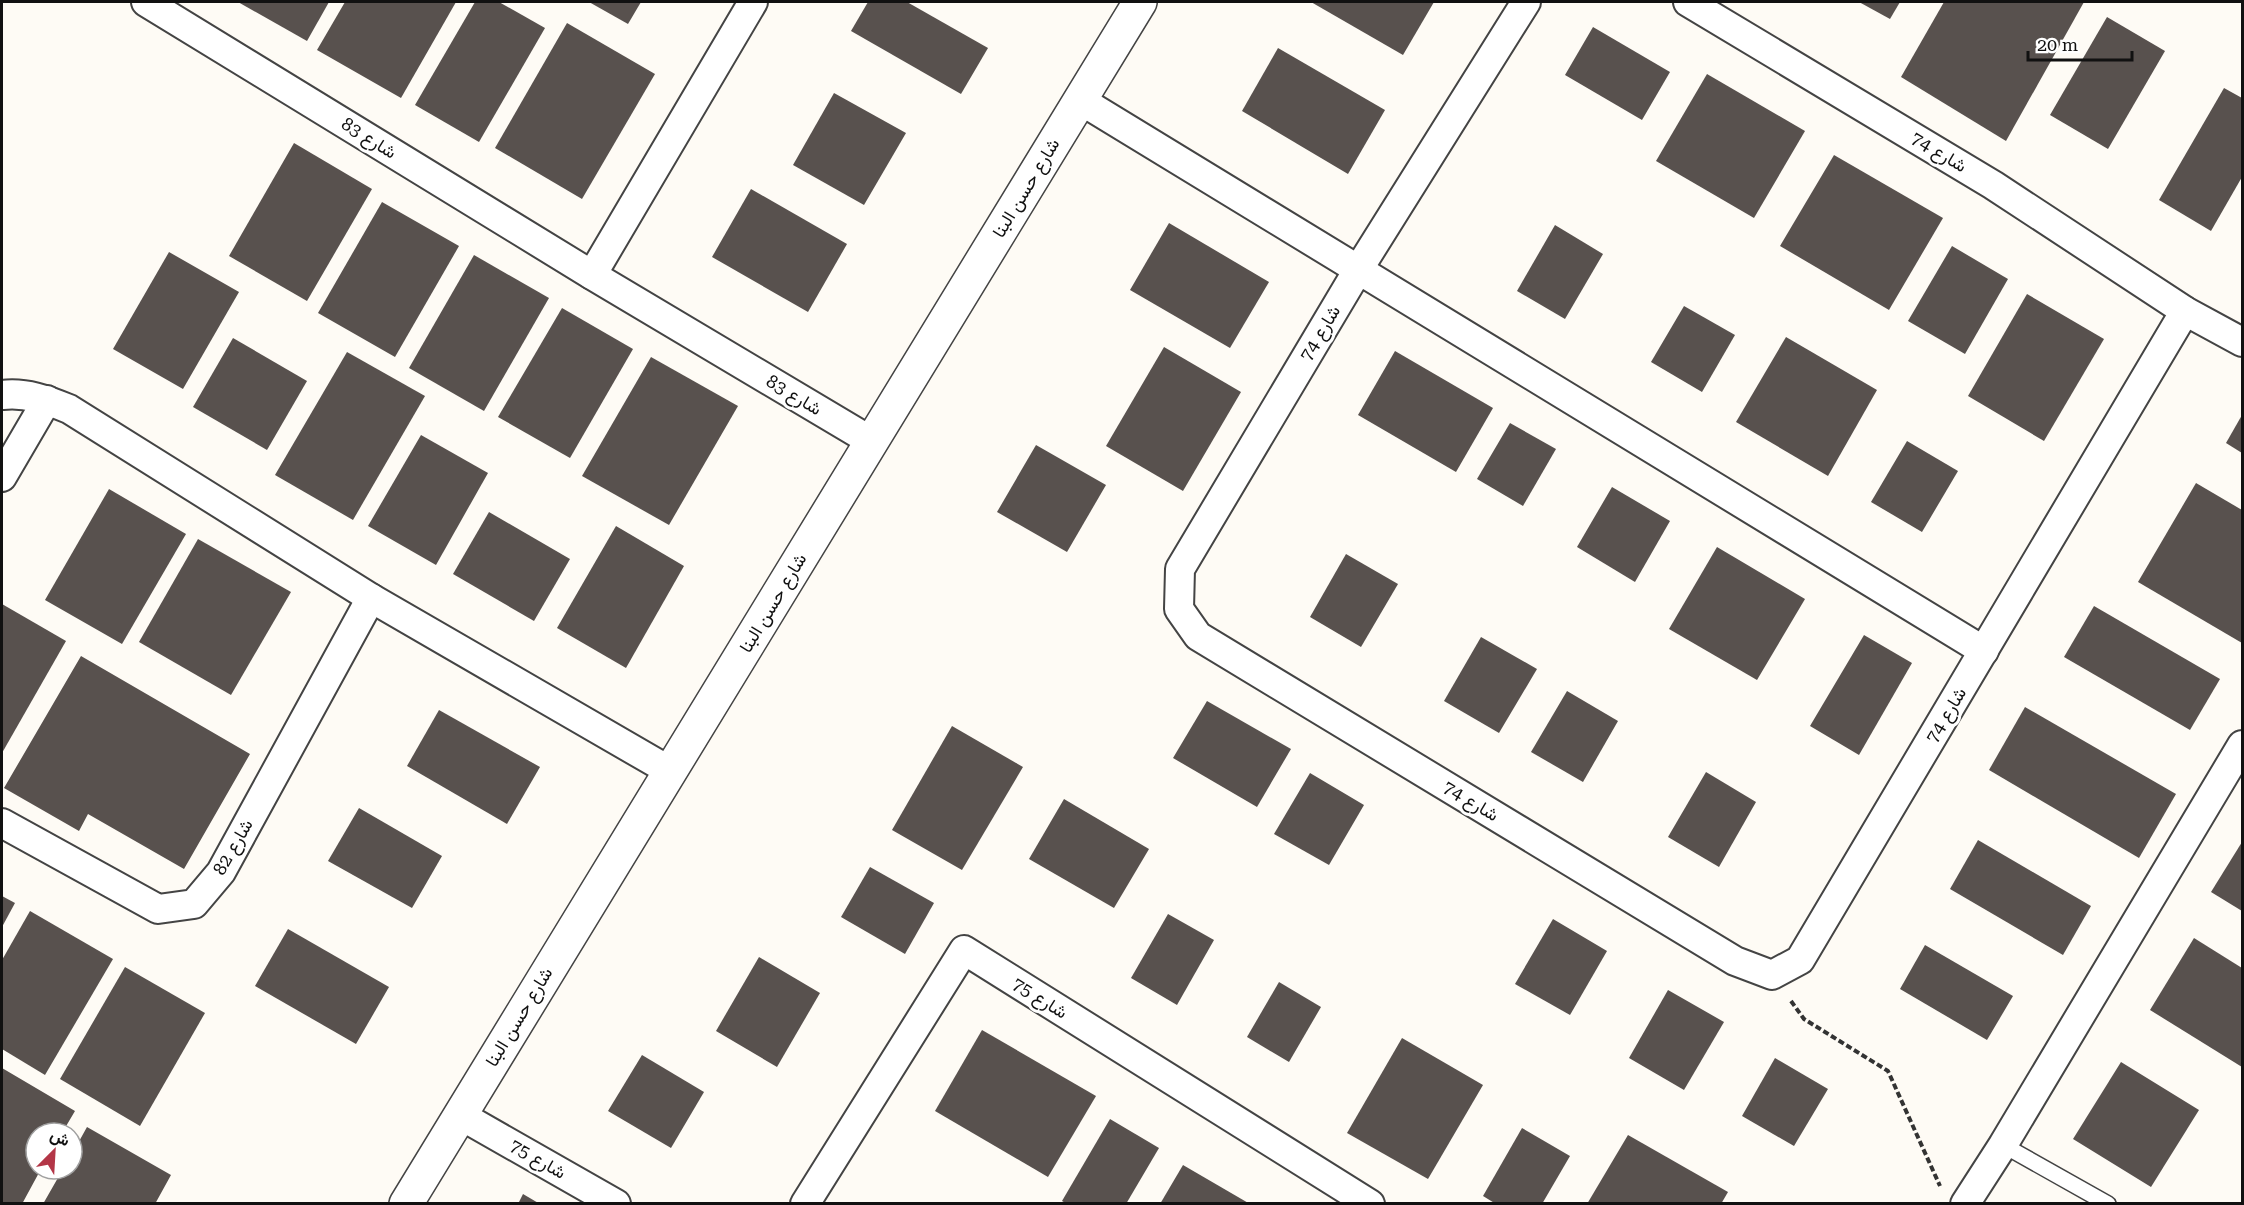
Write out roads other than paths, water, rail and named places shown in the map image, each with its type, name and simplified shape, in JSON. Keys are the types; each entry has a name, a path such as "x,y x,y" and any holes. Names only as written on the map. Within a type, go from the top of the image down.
{"street":[{"name":"شارع 83","path":"146,2 592,275 872,441"},
{"path":"592,275 753,2"},
{"name":"شارع حسن البنا","path":"406,1203 1140,2"},
{"name":"شارع 74","path":"1526,2 1358,270 1180,569 1179,609 1198,636 1735,961 1772,975 1800,960 2185,310"},
{"name":"شارع 74","path":"1688,2 1993,185 2185,310 2242,342"},
{"path":"1080,100 1984,651"},
{"path":"2,395 28,395 69,409 371,598 670,771"},
{"path":"2,477 47,400"},
{"name":"شارع 82","path":"2,823 158,909 194,904 221,872 371,598"},
{"path":"1954,1198 2003,1145 2242,745"},
{"name":"شارع 75","path":"806,1203 964,950 1370,1203"},
{"name":"شارع 75","path":"460,1115 616,1203"}],"lane":[{"path":"2003,1145 2108,1203"}]}
